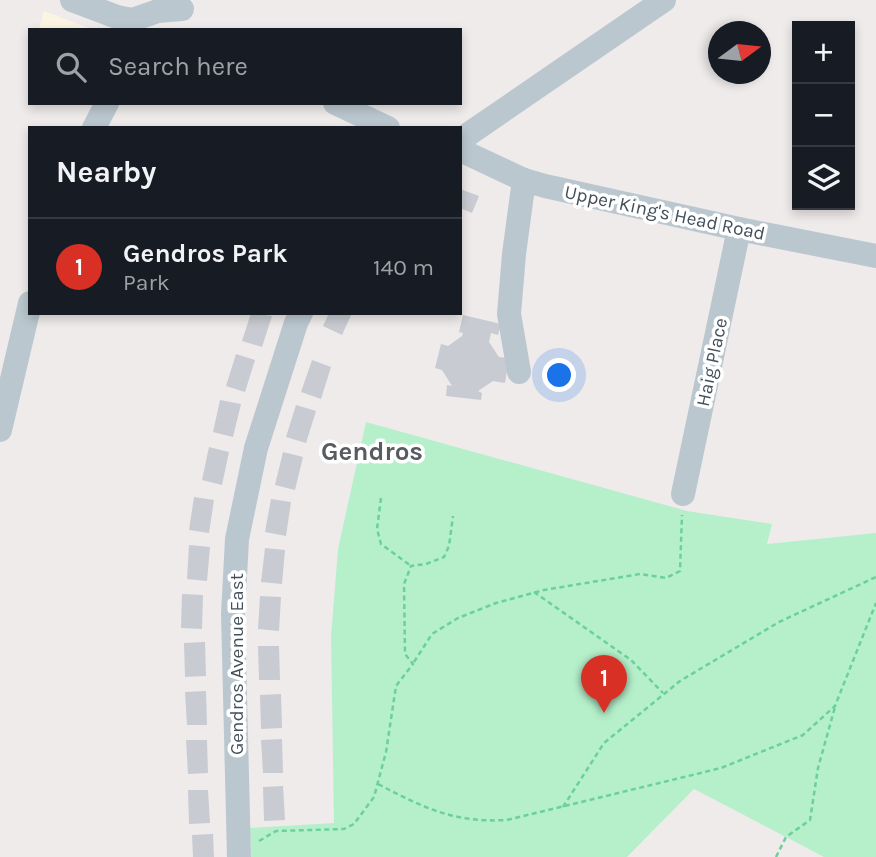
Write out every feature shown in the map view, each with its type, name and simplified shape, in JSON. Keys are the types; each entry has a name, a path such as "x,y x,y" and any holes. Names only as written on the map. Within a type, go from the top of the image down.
{"street":[{"path":"72,0 132,25 158,11 188,13"},
{"path":"462,139 664,0"},
{"path":"95,126 106,105"},
{"path":"339,105 384,126"},
{"name":"Upper King's Head Road","path":"462,151 524,180 739,229 876,256"},
{"path":"519,372 509,314 524,180"},
{"name":"Haig Place","path":"683,494 739,229"},
{"path":"0,430 28,311"},
{"name":"Gendros Avenue East","path":"239,852 233,614 237,539 256,448 300,315"}],"path":[{"path":"239,852 276,831 344,829 354,824 374,797 378,784 396,686 432,634 458,618 534,592 640,574 666,578 680,571 683,494"},
{"path":"381,498 377,529 381,544 411,566 426,564 444,556 449,545 453,516"},
{"path":"411,566 404,584 405,654 413,664"},
{"path":"563,807 604,743 680,681 779,622 876,577"},
{"path":"534,592 631,660 664,694"},
{"path":"776,857 786,837 810,820 818,768 835,706 876,603"},
{"path":"378,784 449,817 478,821 507,820 721,768 803,735 835,706"}],"shaded area":[{"path":"44,11 89,28 39,28"}],"green space":[{"path":"366,422 687,511 772,524 767,544 876,533 876,857 824,857 694,789 627,857 251,857 250,828 334,823 331,637 338,549"}],"building":[{"path":"462,190 479,196 472,213 462,209"},
{"path":"250,315 272,316 262,347 242,341"},
{"path":"328,315 351,315 342,335 323,326"},
{"path":"463,315 501,324 498,335 491,333 489,342 499,357 509,358 505,383 493,381 478,391 482,393 481,400 446,396 447,385 452,386 442,370 435,368 441,344 448,346 462,336 463,333 459,332"},
{"path":"236,354 255,360 245,392 226,386"},
{"path":"312,360 331,367 321,399 301,392"},
{"path":"220,400 241,404 233,437 213,432"},
{"path":"296,405 316,411 306,443 286,437"},
{"path":"209,447 229,452 222,485 202,480"},
{"path":"283,452 303,457 295,490 275,485"},
{"path":"194,497 214,500 209,533 189,530"},
{"path":"271,499 291,502 286,536 265,532"},
{"path":"189,545 210,547 207,581 187,579"},
{"path":"265,548 285,550 282,584 261,582"},
{"path":"182,594 203,595 202,629 181,628"},
{"path":"260,596 281,597 279,631 258,629"},
{"path":"205,642 206,676 185,677 184,643"},
{"path":"258,646 279,646 280,680 259,680"},
{"path":"206,691 207,725 187,725 185,692"},
{"path":"281,694 282,728 261,729 260,695"},
{"path":"282,739 283,773 263,773 261,740"},
{"path":"186,740 207,740 208,773 188,774"},
{"path":"283,786 285,820 264,821 263,787"},
{"path":"188,790 208,790 210,823 189,824"},
{"path":"213,834 214,857 193,857 192,835"}],"place":[{"name":"Gendros Park","path":"604,713"}],"district":[{"name":"Gendros","path":"372,451"}]}
